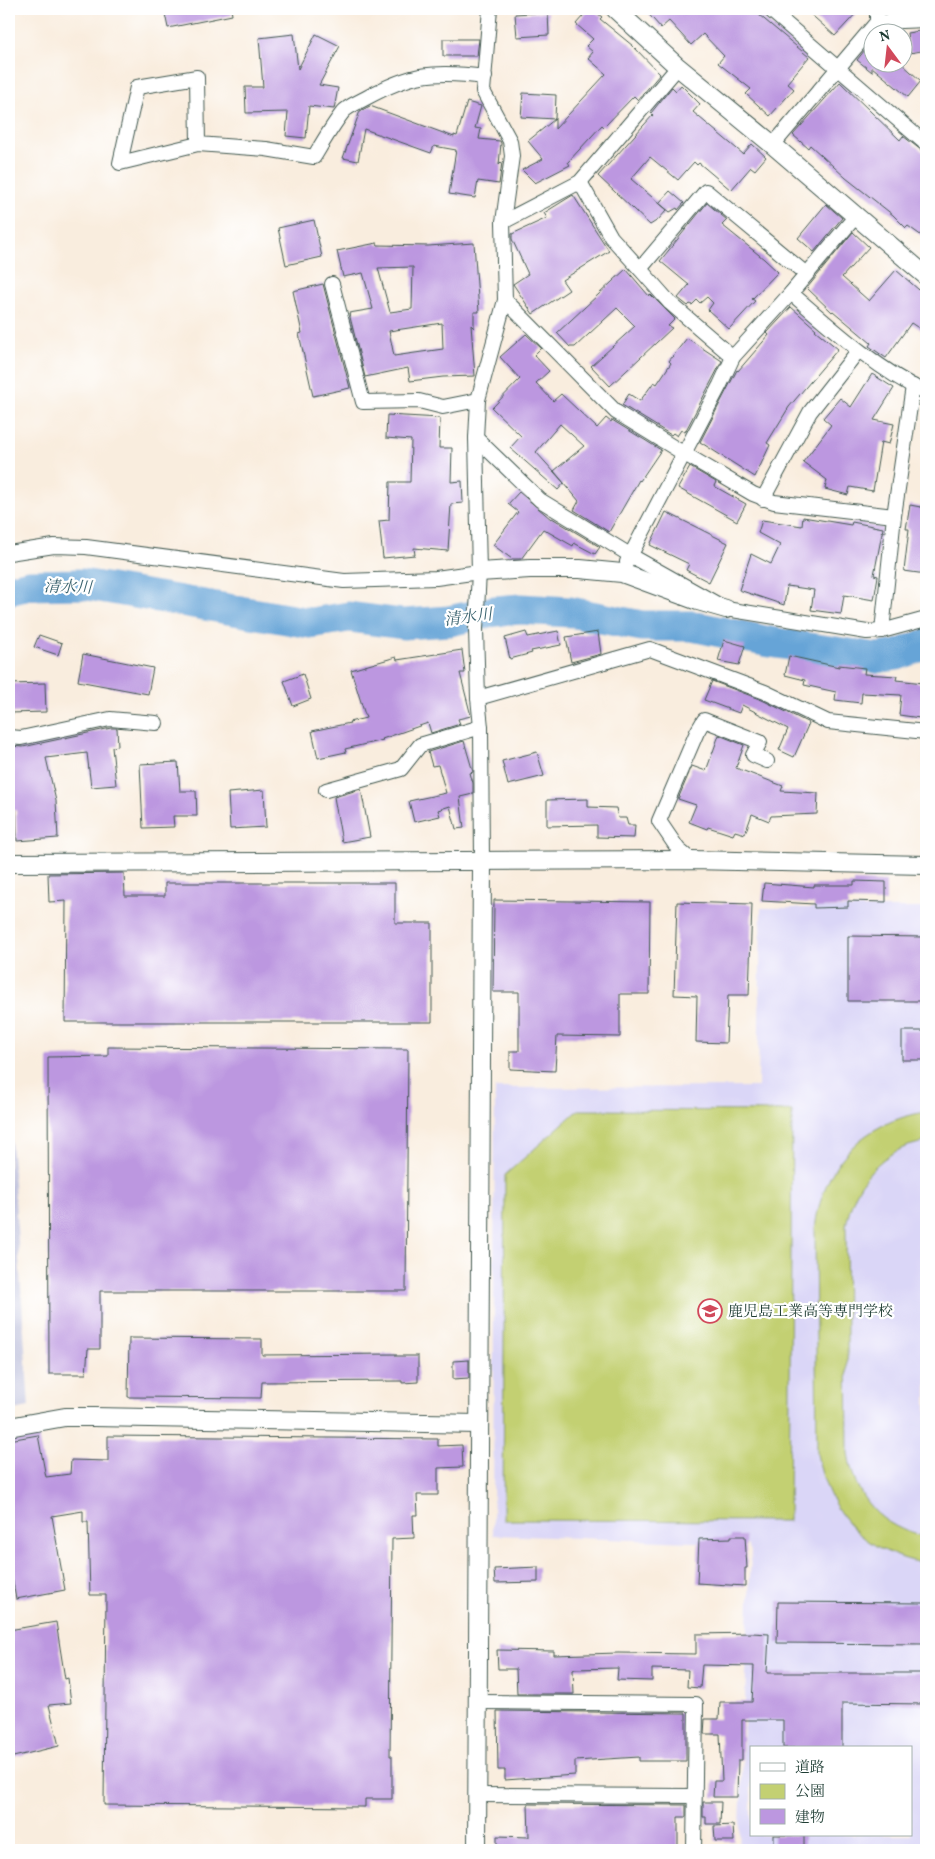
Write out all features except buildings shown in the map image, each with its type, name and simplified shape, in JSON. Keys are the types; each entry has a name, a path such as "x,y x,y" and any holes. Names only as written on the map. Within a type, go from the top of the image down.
{"street":[{"path":"477,1850 482,861 481,727 478,698 476,629 479,572 476,438 478,400 505,300 503,222 512,149 483,91 490,9"},
{"path":"616,9 678,67 773,145 926,276"},
{"path":"769,9 926,144"},
{"path":"773,145 839,68 877,15 926,20"},
{"path":"503,222 580,182 678,67"},
{"path":"198,144 197,77 137,87 120,163 198,144 266,149 314,157 344,110 382,89 402,81 430,74 454,72 485,77"},
{"path":"580,182 611,237 670,303 733,357"},
{"path":"640,270 706,191 806,274"},
{"path":"622,572 733,357 791,293 855,217"},
{"path":"332,284 363,402 419,401 443,407 478,400"},
{"path":"791,293 858,351 926,393"},
{"path":"505,300 616,412 682,454 763,499 774,502 894,516"},
{"path":"763,499 810,412 858,351"},
{"path":"882,631 894,516 913,386"},
{"path":"476,438 540,500 630,555 726,610"},
{"path":"9,553 38,548 86,547 344,581 436,578 479,572 570,569 622,572 698,602 726,610 862,632 882,631 926,619"},
{"path":"478,698 650,648 765,692 828,722 926,732"},
{"path":"9,738 21,738 110,719 156,724"},
{"path":"691,860 678,849 659,821 697,732 704,720 760,742 753,755 767,761"},
{"path":"326,790 401,769 420,745 481,727"},
{"path":"9,863 691,860 926,864"},
{"path":"9,1427 65,1417 479,1424"},
{"path":"478,1702 696,1704 694,1850"},
{"path":"478,1794 694,1796"}],"shaded area":[{"name":"鹿児島工業高等専門学校","path":"761,908 926,908 926,1850 739,1850 751,1551 747,1544 493,1535 495,1088 758,1087"},
{"path":"9,1108 29,1407 9,1411"}],"green space":[{"path":"578,1110 792,1111 789,1521 503,1520 505,1175"},
{"path":"926,1112 926,1142 896,1152 872,1170 855,1196 846,1226 848,1453 851,1469 864,1497 883,1518 895,1526 926,1537 926,1564 884,1550 867,1540 840,1513 830,1496 823,1476 817,1454 815,1228 819,1205 827,1184 837,1166 850,1150 865,1136 883,1125 903,1117"}],"waterway":[{"name":"清水川","path":"9,590 29,585 82,584 310,623 349,617 403,624 449,621 495,611 521,609 570,612 642,626 692,626 770,642 877,658 897,655 926,644"}],"place":[{"name":"鹿児島工業高等専門学校","path":"710,1311"}]}
